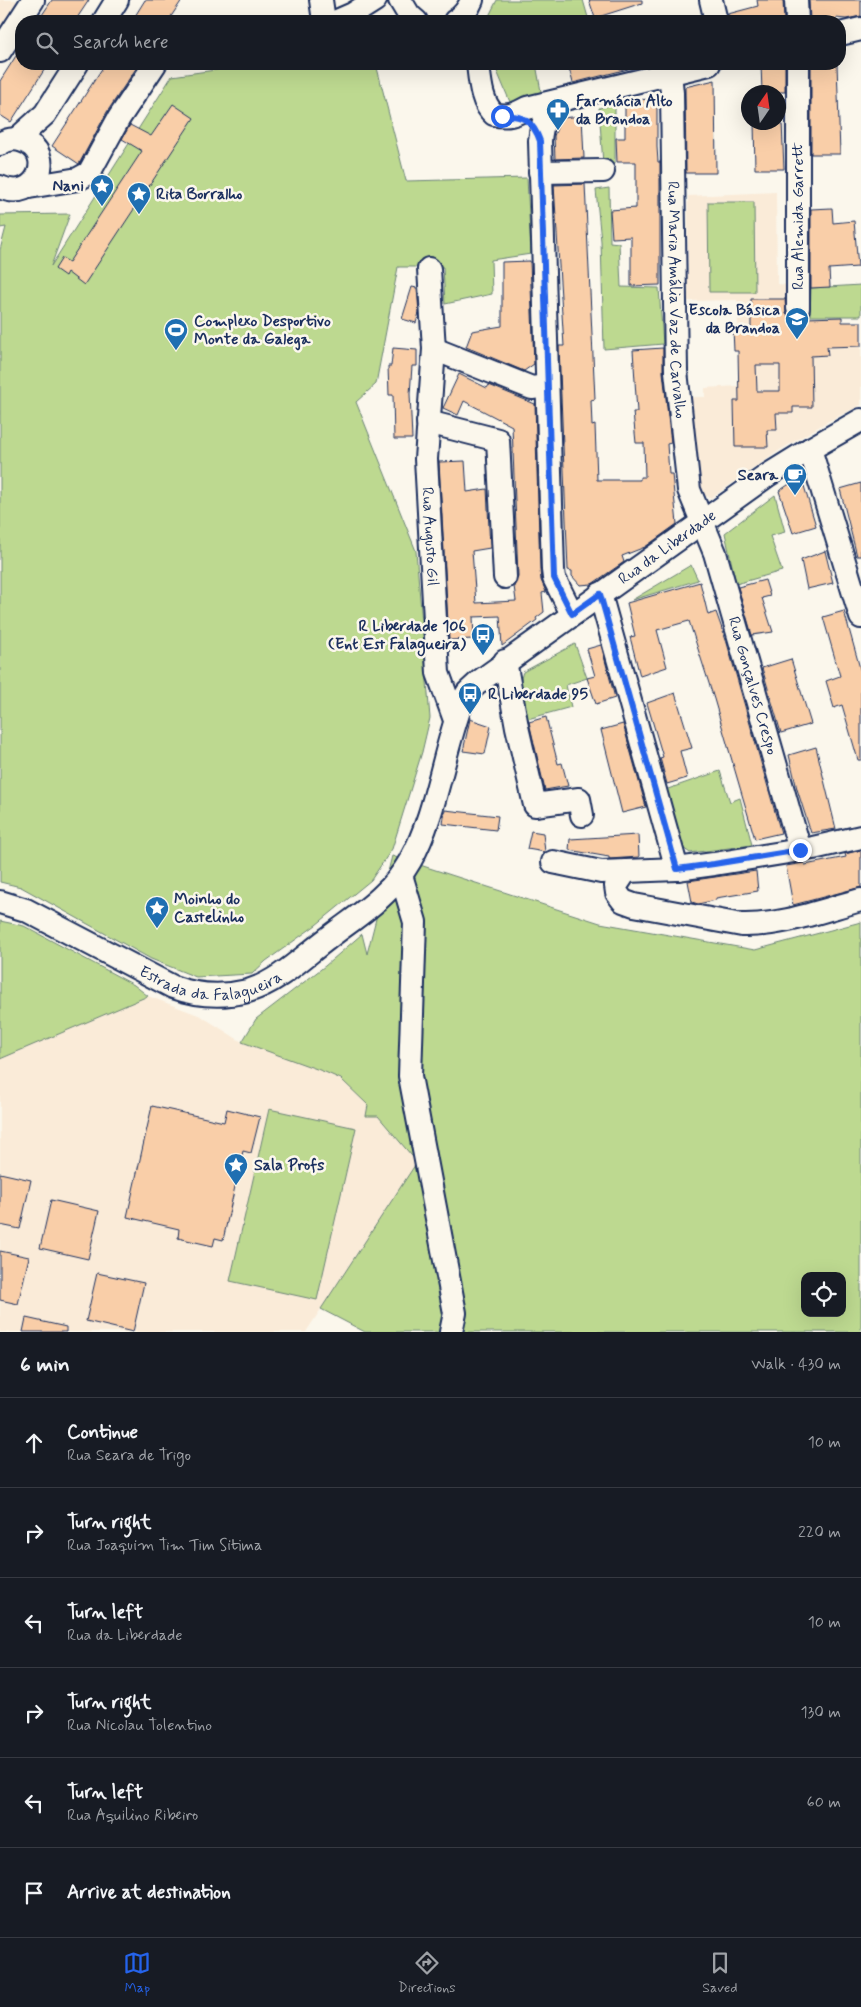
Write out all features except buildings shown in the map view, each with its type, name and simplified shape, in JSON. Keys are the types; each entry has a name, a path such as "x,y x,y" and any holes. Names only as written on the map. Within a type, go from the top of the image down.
{"street":[{"path":"108,15 117,0"},
{"path":"321,0 323,15"},
{"path":"351,15 375,0"},
{"path":"400,0 409,15"},
{"path":"711,0 715,15"},
{"path":"796,0 797,15"},
{"path":"24,15 32,2"},
{"path":"0,51 15,28"},
{"path":"846,33 861,29"},
{"path":"29,187 36,181 40,173 38,155 39,132 45,114 73,70"},
{"path":"0,187 14,191 78,180 89,173 119,118 151,70"},
{"path":"476,70 488,106 492,113 502,116 514,115 527,108 680,70"},
{"name":"Rua Alemida Garrett","path":"798,70 798,308"},
{"name":"Rua Maria Amália Vaz de Carvalho","path":"670,72 672,93 676,372 689,490 702,522"},
{"path":"560,101 545,116 541,126 540,172 554,578 572,614"},
{"path":"7,140 45,114"},
{"path":"514,115 531,122 536,129 540,141"},
{"path":"7,140 28,143 53,169 69,178 78,180"},
{"path":"540,172 603,171"},
{"name":"Rua Augusto Gil","path":"429,268 434,349 426,459 438,673 455,720"},
{"path":"434,349 532,388 547,386"},
{"name":"Rua da Liberdade","path":"401,876 416,849 426,824 455,720 468,692 480,680 702,522 810,449 861,420"},
{"path":"428,422 498,440 505,577"},
{"path":"810,449 861,617"},
{"name":"Rua Gonçalves Crespo","path":"702,522 715,553 800,850"},
{"path":"600,594 677,869"},
{"path":"505,661 517,727 535,804 579,799 582,815"},
{"path":"553,862 601,872 677,869 800,850 861,837"},
{"path":"626,871 616,886 616,893 623,901 742,925 755,925 801,917 861,900"},
{"path":"401,876 414,922 410,1076 455,1313 451,1332"},
{"name":"Estrada da Falagueira","path":"0,902 26,910 173,988 204,995 220,994 249,990 269,982 385,894 401,876"}],"shaded area":[{"path":"0,0 16,0 20,9 0,37"},
{"name":"Escola Básica da Brandoa","path":"776,192 777,284 789,285 796,308 796,321 810,321 810,318 842,317 843,322 861,322 861,405 825,423 780,450 711,498 704,495 699,489 688,397 705,397 705,388 738,386 738,351 734,351 733,329 738,328 737,300 688,301 688,196"},
{"path":"148,996 201,1016 242,1042 338,1076 368,1105 417,1162 306,1332 0,1332 0,1059"}],"green space":[{"path":"497,0 583,0 587,15 490,15"},
{"path":"215,70 378,70 406,181 527,178 531,254 491,260 492,294 445,304 443,267 398,267 376,384 356,402 416,551 430,718 422,752 392,849 371,880 316,925 266,961 252,974 196,977 151,959 21,887 0,882 0,250 6,227 0,228 0,215 70,214 51,266 172,76"},
{"path":"497,70 537,70 542,97 510,102"},
{"path":"615,104 615,164 603,164 599,108"},
{"path":"609,188 610,242 619,243 621,287 659,288 663,344 604,349 601,241 596,190"},
{"path":"708,202 754,202 755,292 709,292"},
{"path":"861,285 861,316 810,316 811,288"},
{"path":"775,495 785,532 770,536 782,571 736,584 725,533"},
{"path":"691,565 698,580 632,600"},
{"path":"575,644 587,678 566,685 571,707 524,720 520,690 523,672"},
{"path":"720,771 730,802 740,798 752,845 690,853 683,848 665,790"},
{"path":"392,856 600,923 755,950 861,922 861,1332 365,1332 321,1309 417,1162 378,1116 366,1116 368,1105 341,1079 242,1042 256,1019 325,966 362,934 367,954"},
{"path":"0,921 24,926 134,985 148,996 0,1059"},
{"path":"269,1109 356,1128 317,1300 230,1281"}],"place":[{"name":"Farmácia Alto da Brandoa","path":"558,131"},
{"name":"Nani","path":"102,207"},
{"name":"Rita Borralho","path":"139,215"},
{"name":"Escola Básica da Brandoa","path":"797,340"},
{"name":"Complexo Desportivo Monte da Galega","path":"176,351"},
{"name":"Seara","path":"795,496"},
{"name":"R Liberdade 106 (Ent Est Falagueira)","path":"483,656"},
{"name":"R Liberdade 95","path":"470,715"},
{"name":"Moinho do Castelinho","path":"157,929"},
{"name":"Sala Profs","path":"236,1186"}],"route":[{"path":"502,116 514,115 531,122 536,129 540,141 554,578 572,614 600,594 672,857 677,869 800,850"}]}
